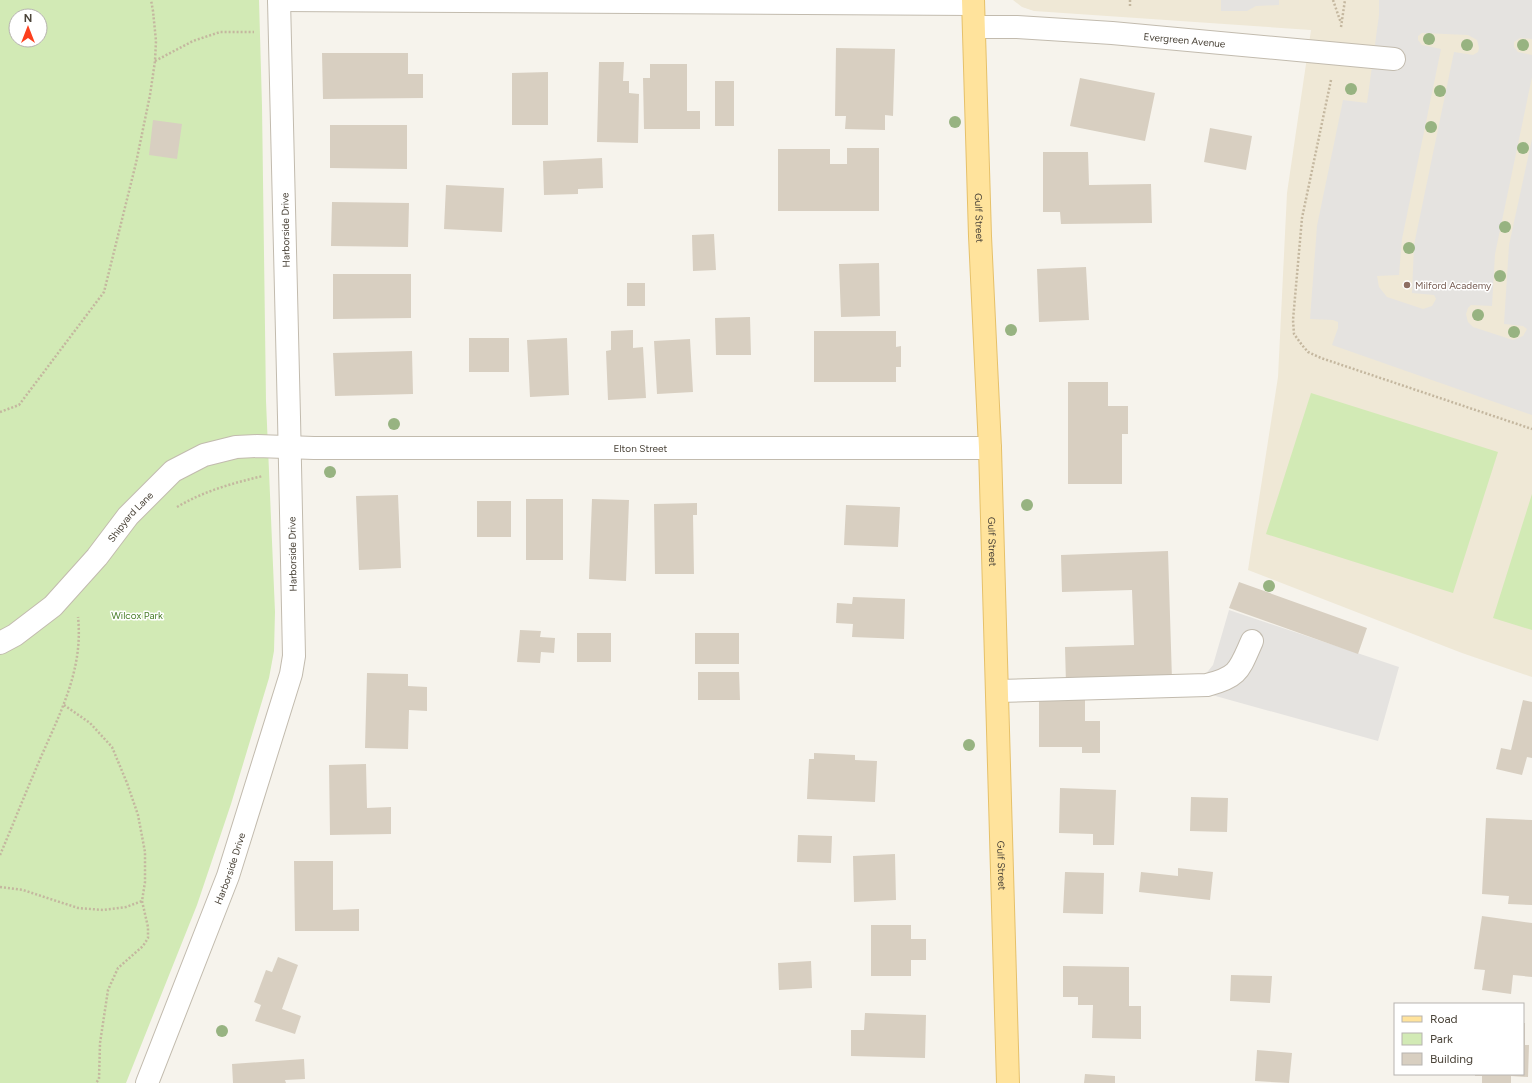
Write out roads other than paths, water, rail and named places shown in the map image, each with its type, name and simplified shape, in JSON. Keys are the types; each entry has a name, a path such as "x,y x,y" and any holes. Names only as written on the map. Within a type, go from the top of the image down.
{"main road":[{"name":"Gulf Street","path":"973,2 980,236 990,448 1008,1083"}],"street":[{"path":"279,0 973,2"},
{"name":"Harborside Drive","path":"147,1083 228,876 291,674 294,656 279,0"},
{"name":"Evergreen Avenue","path":"974,27 1017,27 1112,33 1394,59"},
{"name":"Shipyard Lane","path":"0,643 15,635 53,606 97,557 128,516 173,471 204,455 236,448 257,446 290,446"},
{"name":"Elton Street","path":"290,446 314,448 990,448"},
{"path":"997,691 1207,685 1225,681 1235,674 1252,641"}],"place":[{"name":"Milford Academy","path":"1407,285"}],"park label":[{"name":"Wilcox Park","path":"137,615"}]}
